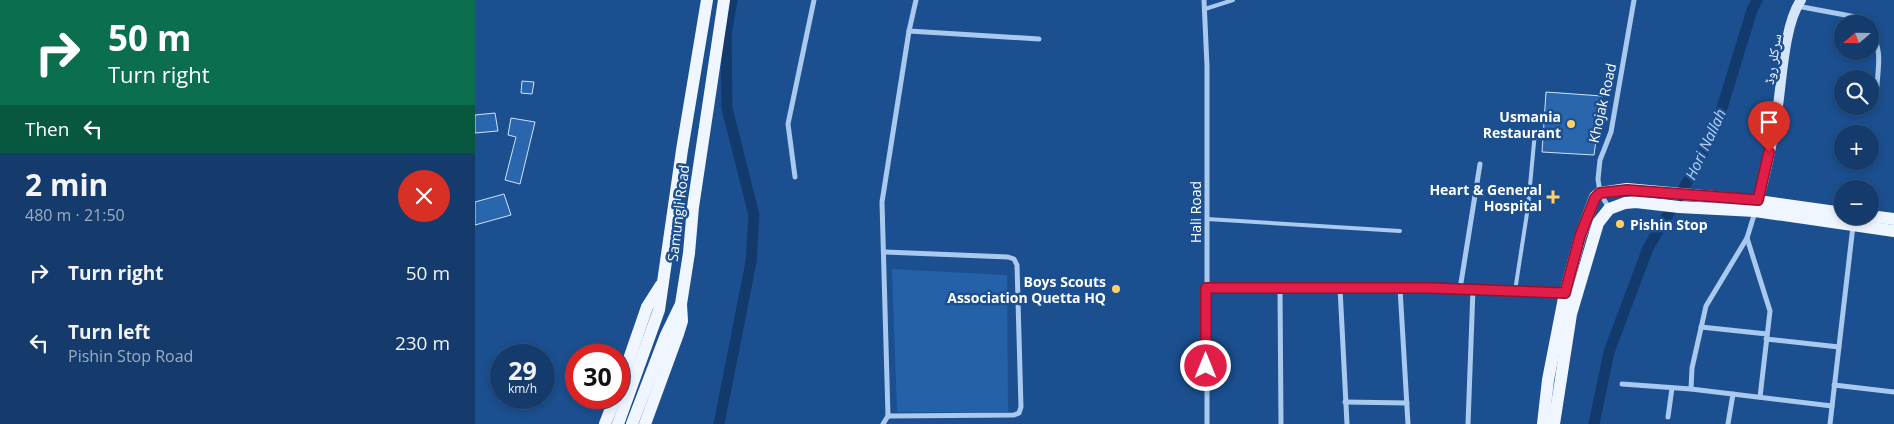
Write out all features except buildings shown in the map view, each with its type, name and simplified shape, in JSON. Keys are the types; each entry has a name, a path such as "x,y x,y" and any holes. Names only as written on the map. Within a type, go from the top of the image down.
{"main road":[{"name":"Samungli Road","path":"630,356 647,307 663,280 707,0"},
{"name":"Samungli Road","path":"645,424 682,321 681,304 689,253 693,207 724,0"},
{"path":"1543,424 1548,380 1565,293 1580,236 1595,198 1600,193 1627,190 1673,193 1757,206 1853,226 1894,230"},
{"path":"1554,424 1571,314 1598,223 1609,209 1625,203 1679,207 1757,206 1834,212"},
{"path":"1879,217 1894,219"},
{"path":"618,424 659,310 663,280"},
{"path":"632,424 666,335 681,304"},
{"path":"605,424 611,409"}],"street":[{"path":"795,177 788,124 814,0"},
{"path":"883,424 888,416 885,252 882,202 915,0"},
{"name":"Hali Road","path":"1204,0 1207,66 1207,424"},
{"name":"Khojak Road","path":"1609,209 1600,193 1598,179 1600,160 1611,132 1634,0"},
{"path":"1799,3 1847,15"},
{"name":"سرکلر روڈ","path":"1757,206 1777,119 1789,34 1799,3"},
{"path":"909,31 1039,39"},
{"path":"1460,289 1480,164"},
{"path":"1691,389 1692,368 1706,306 1747,238 1757,206"},
{"path":"1830,424 1853,226"},
{"path":"1747,238 1770,311 1760,397"},
{"path":"885,252 1008,256 1015,259 1017,265 1021,408 1019,413 1014,415 888,416"},
{"path":"1206,288 1473,289 1565,293"},
{"path":"1280,288 1281,424"},
{"path":"1339,288 1347,424"},
{"path":"1400,288 1408,424"},
{"path":"1468,424 1473,289"},
{"path":"1701,327 1839,348"},
{"path":"1622,384 1691,389 1832,406"},
{"path":"1834,385 1894,392"},
{"path":"1668,417 1672,388"},
{"path":"1727,424 1733,394"},
{"path":"1345,402 1407,403"}],"lane":[{"path":"1205,8 1233,0"},
{"path":"1515,291 1529,207 1535,132"},
{"path":"1207,219 1400,231"}],"shaded area":[{"path":"892,269 1007,275 1008,412 897,412"}],"waterway":[{"path":"719,424 751,262 754,215 727,108 726,35 732,0"},
{"name":"Hori Nallah","path":"1594,424 1609,352 1648,248 1695,169 1718,121 1752,10 1757,0"}],"place":[{"name":"Usmania Restaurant","path":"1571,124"},
{"name":"Heart & General Hospital","path":"1553,197"},
{"name":"Pishin Stop","path":"1620,224"},
{"name":"Boys Scouts Association Quetta HQ","path":"1116,289"}],"route":[{"path":"1206,366 1206,288 1430,288 1565,293 1580,236 1595,198 1600,193 1627,190 1758,200 1769,152"}]}
